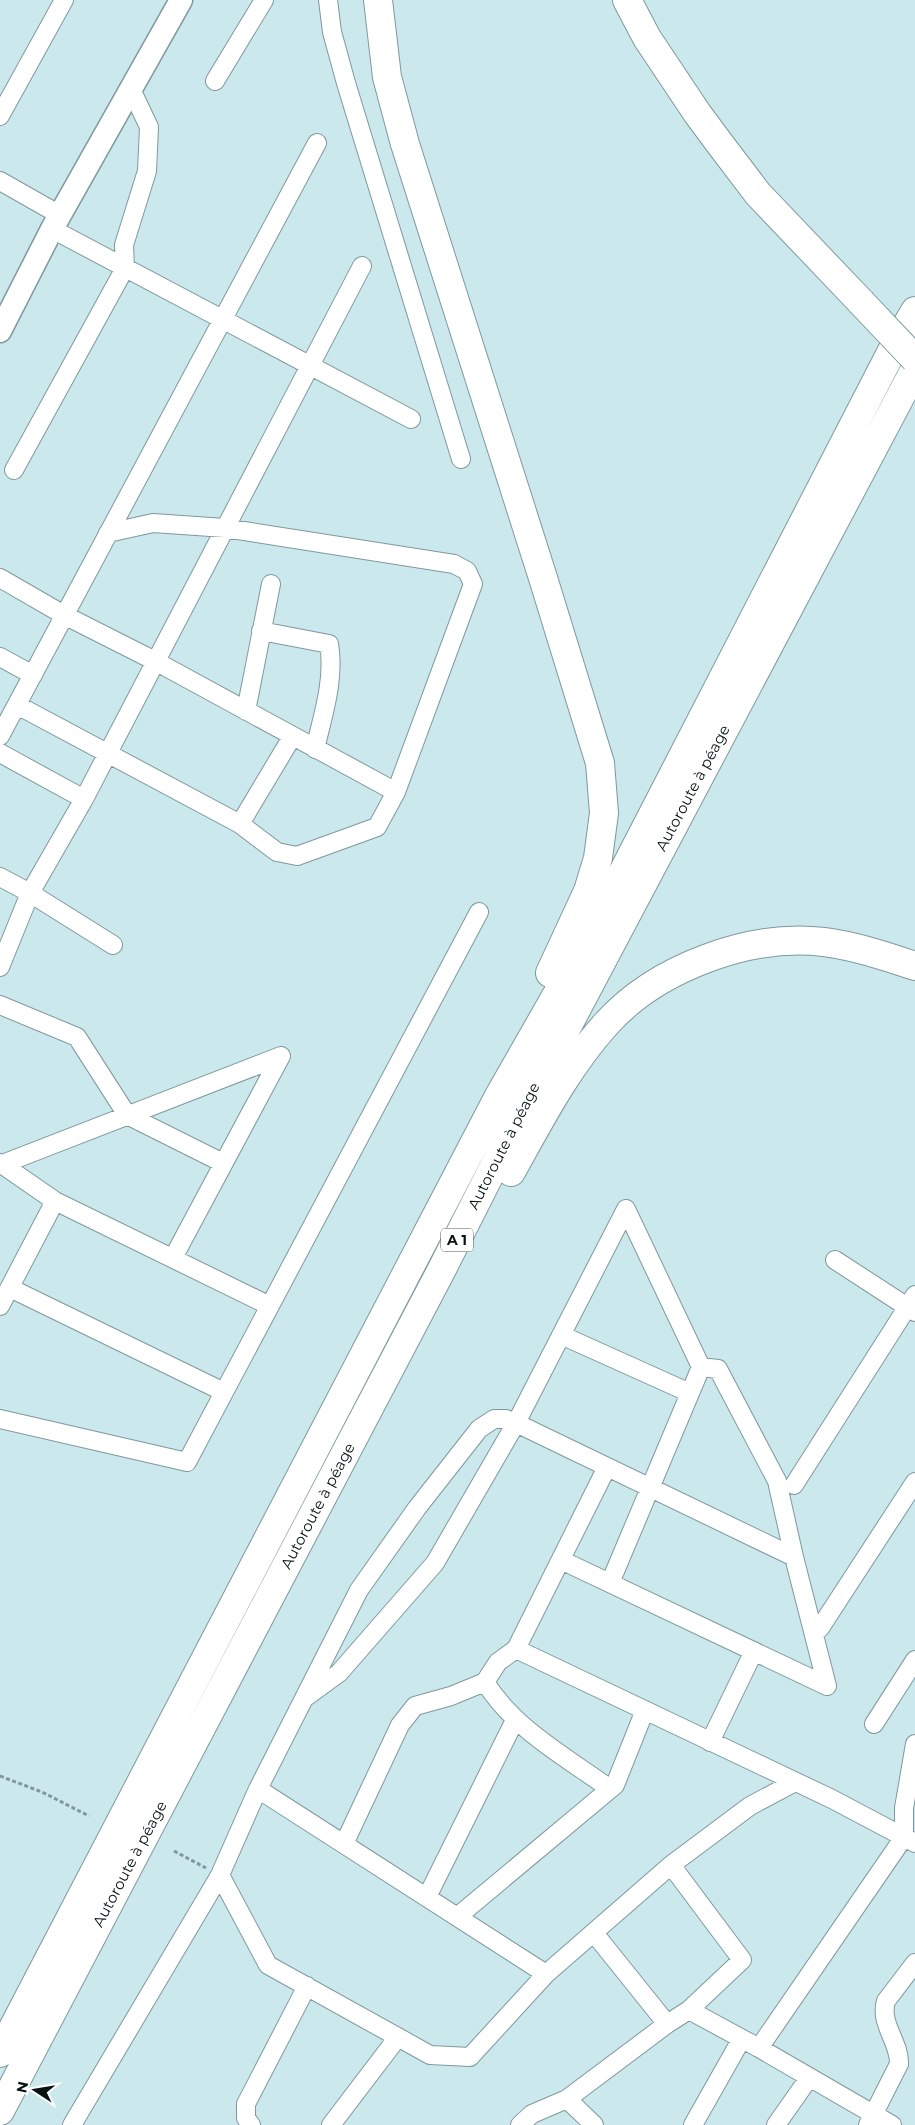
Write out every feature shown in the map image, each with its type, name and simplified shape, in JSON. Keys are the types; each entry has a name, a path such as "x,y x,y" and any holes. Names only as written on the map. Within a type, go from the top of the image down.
{"main road":[{"path":"378,0 387,77 405,144 600,763 604,792 602,838 588,891 528,1020 499,1096"},
{"path":"627,0 647,38 696,113 758,194 915,359"},
{"name":"A 1","path":"0,2053 499,1096 588,940 895,346 915,311"},
{"name":"Autoroute à péage","path":"0,2111 441,1270 521,1113 915,369"},
{"path":"441,1270 468,1240 496,1198 552,1097 581,1054 608,1021 638,995 676,971 720,954 773,942 822,942 870,951 915,966"}],"street":[{"path":"0,116 64,0"},
{"path":"0,331 56,222 181,0"},
{"path":"215,81 264,0"},
{"path":"328,0 332,32 346,83 462,459"},
{"path":"14,470 125,268 124,245 147,170 149,127 131,89"},
{"path":"0,736 317,142"},
{"path":"0,181 56,222 125,268 411,419"},
{"path":"0,967 30,893 108,754 362,266"},
{"path":"16,704 240,824 278,852 297,856 377,827 388,810 473,584 467,571 454,564 225,528 153,523 108,533"},
{"path":"0,578 64,615 396,792"},
{"path":"246,711 271,584"},
{"path":"262,631 329,644 331,654 329,686 315,749"},
{"path":"0,657 33,675"},
{"path":"240,824 292,737"},
{"path":"0,753 84,799"},
{"path":"0,877 30,893 113,945"},
{"path":"0,1419 187,1462 479,912"},
{"path":"0,1006 77,1037 126,1115 223,1163"},
{"path":"0,1164 281,1056 173,1258"},
{"path":"0,1164 56,1201 270,1306"},
{"path":"0,1306 56,1201"},
{"path":"304,1698 339,1673 435,1563 516,1423 626,1209 701,1367 610,1583"},
{"path":"794,1485 912,1305 835,1260"},
{"path":"10,1288 224,1392"},
{"path":"561,1335 690,1394"},
{"path":"561,1560 827,1686 794,1557 777,1480 718,1369 701,1367"},
{"path":"72,2125 220,1875 258,1789 359,1590 417,1508 479,1429 494,1419 516,1423 794,1557"},
{"path":"344,1844 400,1725 415,1706 451,1696 485,1682 498,1662 516,1649 608,1467"},
{"path":"820,1628 915,1482"},
{"path":"516,1649 795,1782 910,1840"},
{"path":"710,1742 754,1651"},
{"path":"874,1724 915,1660"},
{"path":"485,1682 497,1701 515,1720 610,1789"},
{"path":"457,1917 615,1786 645,1710"},
{"path":"427,1897 515,1720"},
{"path":"759,2048 910,1840 904,1808 915,1744"},
{"path":"220,1875 268,1965 430,2055 470,2057 546,1974 671,1865 750,1806 795,1782"},
{"path":"258,1789 546,1974"},
{"path":"520,2125 532,2114 567,2099 667,2024 689,2010 742,1960 671,1865"},
{"path":"594,1933 667,2024"},
{"path":"871,2120 899,2064 884,2008 886,2001 915,1963"},
{"path":"251,2125 246,2118 246,2104 308,1986"},
{"path":"689,2010 809,2078 871,2120 892,2125"},
{"path":"331,2125 398,2037"},
{"path":"693,2125 741,2040"},
{"path":"776,2125 809,2078"},
{"path":"567,2099 594,2125"}],"path":[{"path":"0,1776 42,1792 89,1816"},
{"path":"174,1851 220,1875"}]}
